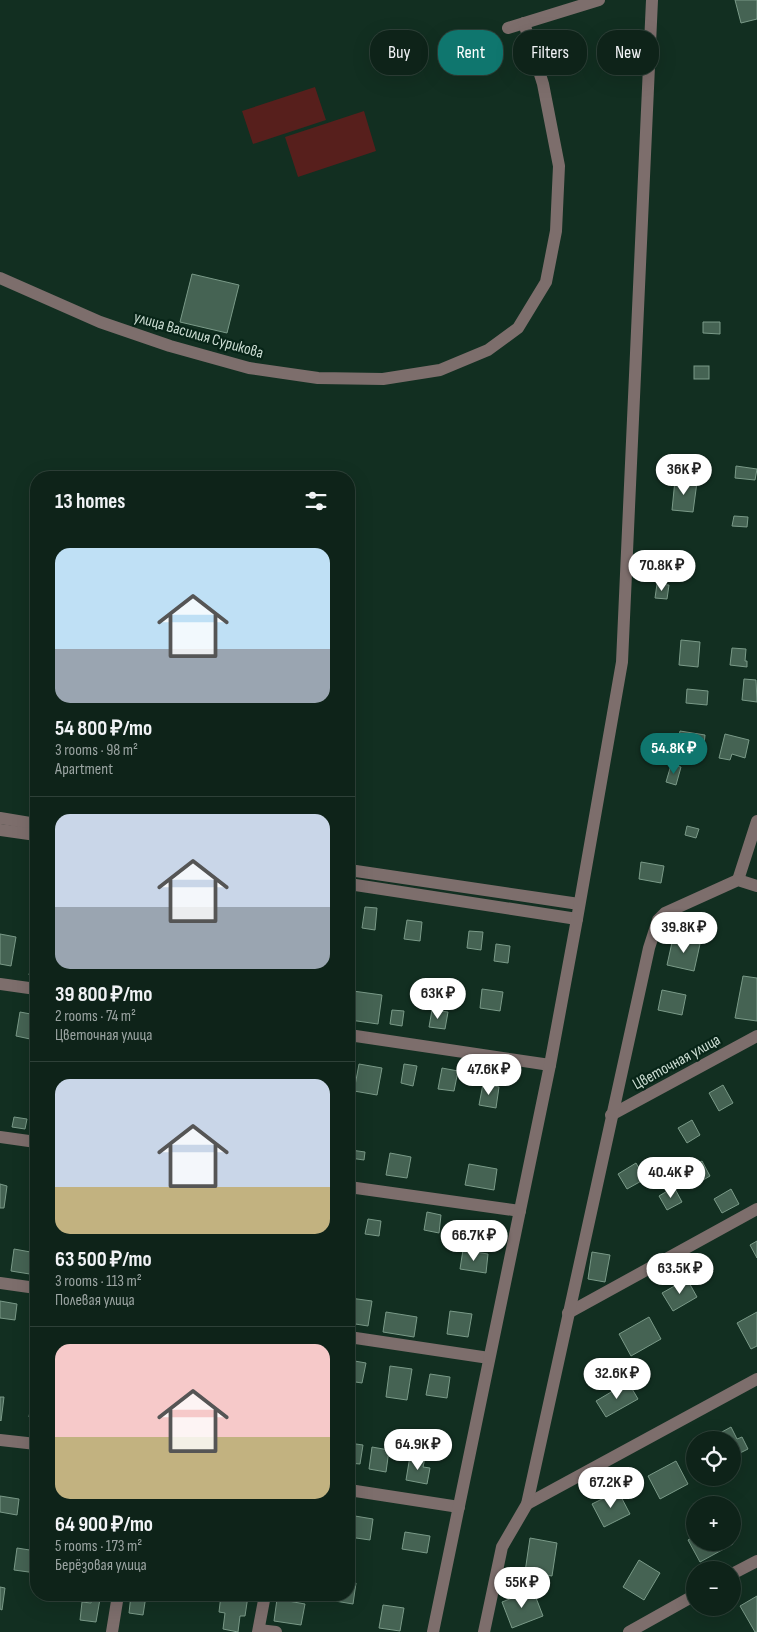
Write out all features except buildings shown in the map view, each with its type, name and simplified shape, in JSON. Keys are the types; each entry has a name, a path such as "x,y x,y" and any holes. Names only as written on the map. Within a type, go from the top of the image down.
{"street":[{"path":"508,28 599,0"},
{"path":"433,1632 550,1065 622,662 652,0"},
{"name":"улица Василия Сурикова","path":"0,278 100,322 170,346 249,368 318,378 383,380 440,370 488,350 518,328 546,282 556,231 559,166 543,84 524,23"},
{"path":"0,818 30,823"},
{"path":"738,880 757,821"},
{"path":"0,830 30,834"},
{"path":"355,871 579,904"},
{"path":"484,1632 502,1547 527,1504 611,1115 649,948 658,920 665,913 738,880 757,886"},
{"path":"355,885 577,919"},
{"path":"0,984 30,988"},
{"path":"355,1036 550,1065"},
{"name":"Цветочная улица","path":"611,1115 757,1036"},
{"path":"0,1137 30,1141"},
{"path":"355,1187 520,1211"},
{"path":"568,1313 757,1210"},
{"path":"0,1283 30,1287"},
{"path":"355,1338 489,1358"},
{"path":"527,1504 757,1379"},
{"path":"0,1440 30,1443"},
{"path":"355,1491 459,1507"},
{"path":"741,1569 757,1561"},
{"path":"629,1632 686,1600"},
{"path":"112,1632 117,1601"},
{"path":"264,1601 259,1631 276,1632"}],"shaded area":[{"path":"315,87 326,120 253,144 242,111"},
{"path":"364,111 376,151 298,177 285,137"}]}
